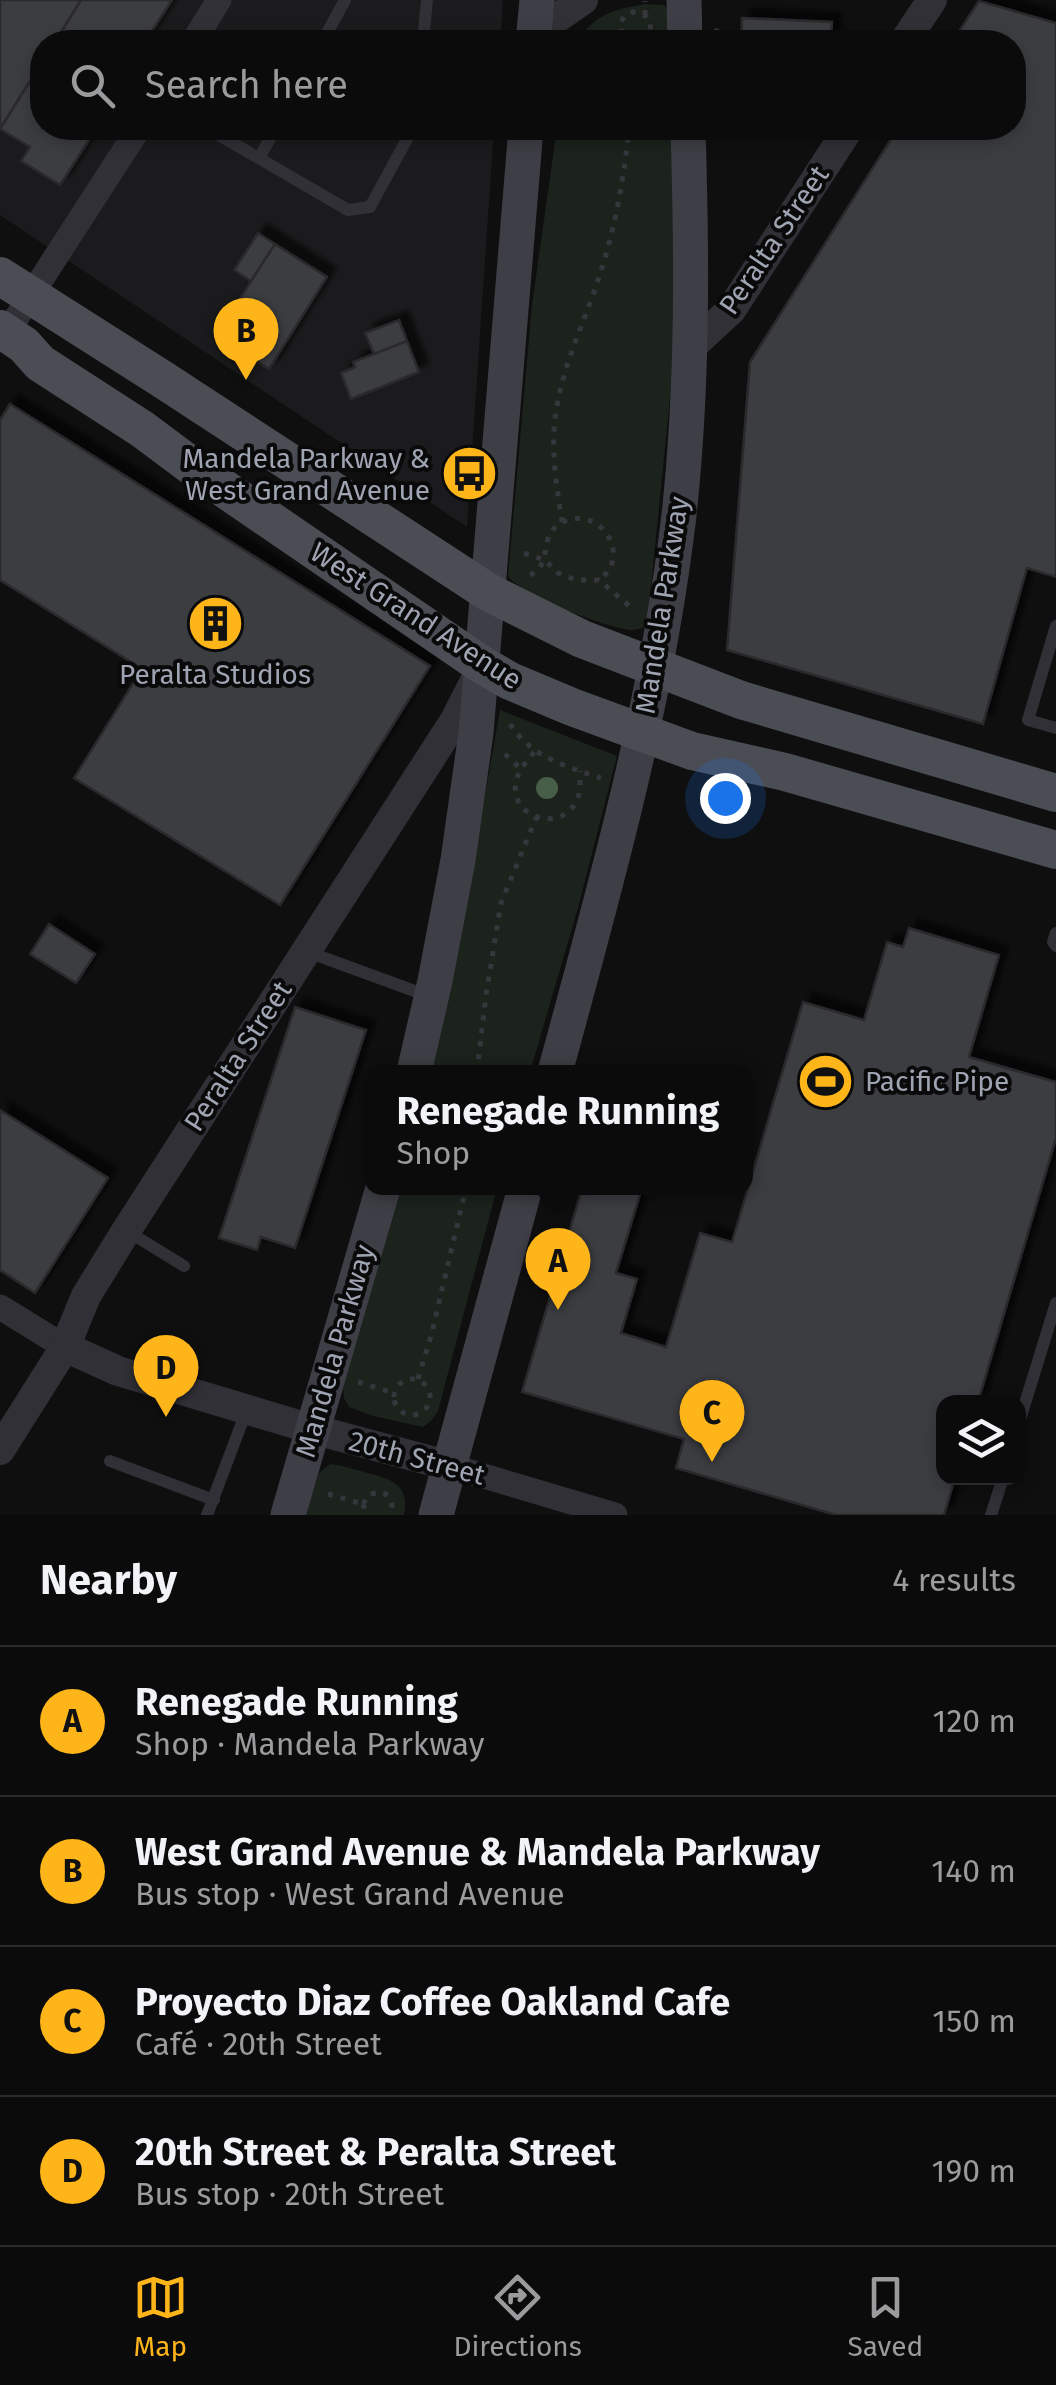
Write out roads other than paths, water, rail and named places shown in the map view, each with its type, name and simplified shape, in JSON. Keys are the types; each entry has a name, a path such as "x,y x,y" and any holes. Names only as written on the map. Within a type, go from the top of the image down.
{"main road":[{"path":"684,0 685,30"},
{"path":"416,1065 458,860 482,665 503,586 525,140"},
{"name":"Mandela Parkway","path":"558,1065 643,733 679,515 691,347 688,140"},
{"path":"16,286 254,438 503,586 582,639 741,700 1056,792"},
{"name":"West Grand Avenue","path":"2,340 24,346 40,364 142,429 510,682 692,751 785,772 1056,850"},
{"name":"Mandela Parkway","path":"288,1515 381,1195"},
{"path":"436,1515 523,1195"}],"street":[{"path":"200,30 219,0"},
{"path":"535,26 584,0"},
{"path":"912,30 932,0"},
{"path":"2,340 16,286 130,140"},
{"name":"Peralta Street","path":"691,347 731,310 842,140"},
{"path":"0,266 16,286"},
{"name":"Peralta Street","path":"0,1450 65,1347 86,1296 456,720 482,665"},
{"name":"20th Street","path":"0,1307 65,1347 118,1370 615,1515"}],"lane":[{"path":"329,30 345,0"},
{"path":"424,30 427,0"},
{"path":"228,140 348,210 370,207 407,140"},
{"path":"259,158 269,140"},
{"path":"1056,626 1028,720 1056,728"},
{"path":"306,951 432,997"},
{"path":"126,1231 184,1266"},
{"path":"1026,1400 1056,1303"},
{"path":"207,1515 247,1410"},
{"path":"110,1461 214,1500"},
{"path":"991,1515 1001,1485"}],"place":[{"name":"West Grand Avenue & Mandela Parkway","path":"246,380"},
{"name":"Mandela Parkway & West Grand Avenue","path":"469,474"},
{"name":"Peralta Studios","path":"215,623"},
{"name":"Pacific Pipe","path":"826,1081"},
{"name":"Renegade Running","path":"558,1310"},
{"name":"20th Street & Peralta Street","path":"166,1417"},
{"name":"Proyecto Diaz Coffee Oakland Cafe","path":"712,1462"}]}
